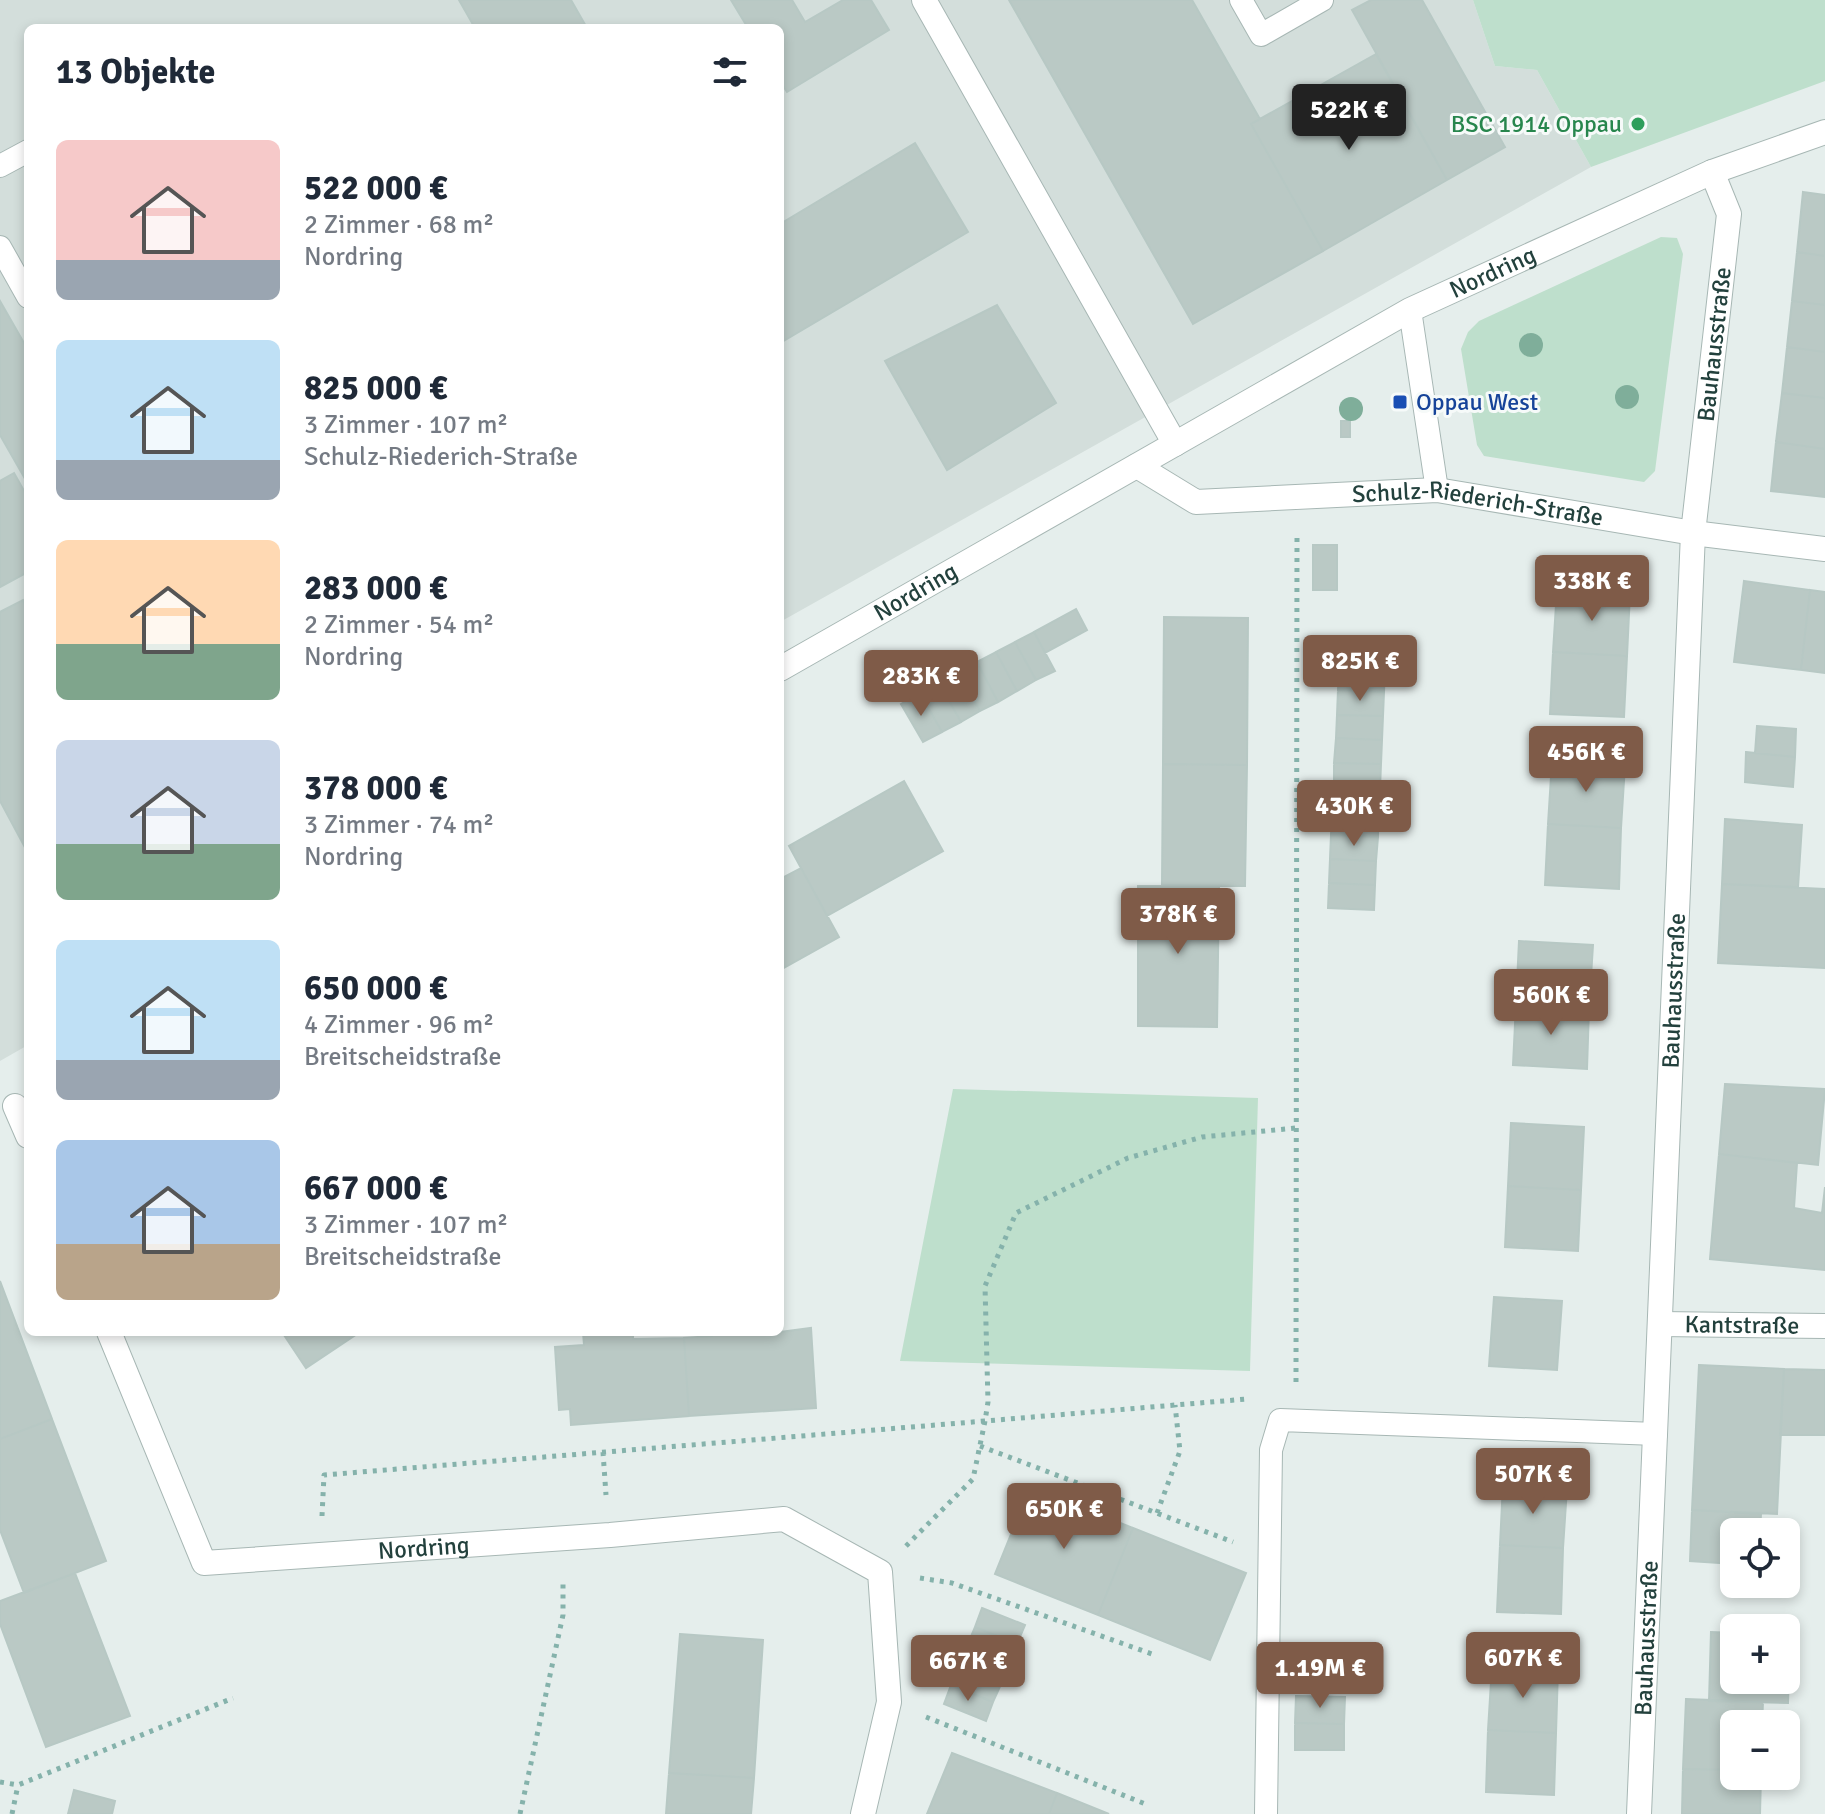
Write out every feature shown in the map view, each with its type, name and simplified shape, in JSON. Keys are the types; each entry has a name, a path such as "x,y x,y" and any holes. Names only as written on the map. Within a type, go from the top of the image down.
{"street":[{"path":"924,0 1175,444"},
{"name":"Nordring","path":"784,663 1410,310 1712,172 1825,132"},
{"name":"Bauhausstraße","path":"1639,1814 1693,533 1729,214 1712,172"},
{"name":"Schulz-Riederich-Straße","path":"1137,466 1196,502 1437,490 1693,533 1825,549"},
{"path":"14,1106 24,1127"},
{"name":"Kantstraße","path":"1660,1324 1825,1326"},
{"name":"Nordring","path":"111,1336 204,1563 784,1519 880,1572"},
{"path":"863,1814 889,1702 880,1572"}],"lane":[{"path":"1241,0 1261,35 1322,0"},
{"path":"0,166 24,153"},
{"path":"0,247 24,290"},
{"path":"1410,310 1437,490"},
{"path":"1266,1814 1271,1450 1280,1420 1656,1434"}],"path":[{"path":"321,1555 324,1475 1253,1399 1280,1420 1296,1383 1297,497"},
{"path":"880,1572 973,1479 988,1402 985,1286 1016,1213 1128,1158 1202,1137 1296,1128"},
{"path":"1157,1513 1180,1451 1175,1405"},
{"path":"980,1446 1271,1557"},
{"path":"520,1814 563,1615 563,1538"},
{"path":"880,1572 952,1583 1152,1654"},
{"path":"0,1782 18,1785 233,1698"},
{"path":"889,1702 1148,1805"},
{"path":"12,1814 18,1785"}],"shaded area":[{"path":"0,0 1473,0 1495,66 1537,70 1591,167 784,620 784,24 24,24 24,1047 0,1061"}],"green space":[{"name":"BSC 1914 Oppau","path":"1473,0 1825,0 1825,81 1591,167 1537,70 1495,66"},
{"path":"1661,237 1677,238 1683,254 1655,471 1644,482 1484,456 1477,445 1461,349 1468,332 1479,321"},
{"path":"953,1089 1258,1098 1250,1371 900,1361"}],"building":[{"path":"459,0 571,0 585,24 473,24"},
{"path":"731,0 792,0 805,22 843,0 871,0 889,30 787,92 784,87 784,24 746,24"},
{"path":"1009,0 1192,0 1260,119 1251,124 1323,251 1193,324"},
{"path":"1371,0 1422,0 1505,147 1447,180 1352,10"},
{"path":"1376,54 1447,180 1323,251 1251,124"},
{"path":"915,143 968,232 784,341 784,222"},
{"path":"1803,192 1825,195 1825,256 1797,252"},
{"path":"1797,252 1825,256 1825,305 1792,301"},
{"path":"0,301 24,343 24,477 0,435"},
{"path":"1792,301 1825,305 1825,352 1787,347"},
{"path":"997,305 1056,403 947,470 885,361"},
{"path":"1787,347 1825,352 1825,398 1782,393"},
{"path":"1782,393 1825,398 1825,449 1776,442"},
{"path":"1341,421 1350,421 1350,437 1341,437"},
{"path":"1776,442 1825,449 1825,497 1771,491"},
{"path":"14,473 24,491 24,574 0,587 0,481"},
{"path":"1313,545 1337,545 1337,590 1313,590"},
{"path":"1744,581 1810,590 1801,670 1734,662"},
{"path":"1557,589 1630,593 1627,656 1553,652"},
{"path":"1810,590 1825,592 1825,673 1801,670"},
{"path":"24,602 24,846 0,801 0,612"},
{"path":"1076,609 1087,630 1045,653 1034,632"},
{"path":"1164,617 1248,618 1247,765 1163,764"},
{"path":"1034,632 1055,671 1036,680 1015,642"},
{"path":"1340,641 1386,644 1385,668 1339,666"},
{"path":"1015,642 1036,680 1017,691 996,652"},
{"path":"996,652 1017,691 998,702 977,662"},
{"path":"1553,652 1627,656 1624,717 1550,714"},
{"path":"977,662 998,702 980,711 958,673"},
{"path":"1339,666 1385,668 1384,692 1338,690"},
{"path":"958,673 980,711 961,722 939,683"},
{"path":"939,683 961,722 942,732 920,693"},
{"path":"1338,690 1384,692 1383,716 1337,715"},
{"path":"920,693 942,732 923,742 901,704"},
{"path":"1337,715 1383,716 1382,740 1336,738"},
{"path":"1757,726 1796,729 1795,757 1755,753"},
{"path":"1336,738 1382,740 1381,764 1334,763"},
{"path":"1746,752 1795,757 1793,787 1745,782"},
{"path":"1552,761 1625,765 1621,828 1548,824"},
{"path":"1334,763 1381,764 1380,789 1334,787"},
{"path":"1163,764 1247,765 1245,886 1162,885"},
{"path":"904,781 943,851 827,916 789,846"},
{"path":"1334,787 1380,789 1378,813 1332,811"},
{"path":"1332,811 1378,813 1378,837 1331,835"},
{"path":"1725,819 1802,825 1798,887 1722,884"},
{"path":"1548,824 1621,828 1619,889 1545,885"},
{"path":"1331,835 1378,837 1376,861 1330,859"},
{"path":"1330,859 1376,861 1375,885 1329,883"},
{"path":"801,868 839,937 784,968 784,877"},
{"path":"1329,883 1375,885 1374,910 1328,908"},
{"path":"1722,884 1825,889 1825,968 1718,963"},
{"path":"1138,886 1219,886 1217,1027 1138,1026"},
{"path":"1519,941 1593,945 1589,1008 1516,1004"},
{"path":"1516,1004 1589,1008 1587,1069 1513,1065"},
{"path":"1725,1084 1825,1089 1818,1165 1719,1154"},
{"path":"1511,1123 1584,1127 1581,1190 1508,1186"},
{"path":"1719,1154 1797,1163 1794,1208 1822,1213 1825,1187 1825,1270 1710,1259"},
{"path":"1508,1186 1581,1190 1578,1251 1505,1247"},
{"path":"0,1281 52,1419 0,1439"},
{"path":"1494,1297 1562,1301 1557,1370 1489,1366"},
{"path":"811,1328 816,1408 689,1416 684,1338 784,1336 784,1331"},
{"path":"285,1336 354,1336 306,1368"},
{"path":"583,1336 684,1338 689,1416 571,1425 570,1409 559,1410 555,1347 584,1345"},
{"path":"1699,1365 1784,1369 1777,1514 1692,1510"},
{"path":"1784,1369 1825,1370 1825,1435 1780,1435"},
{"path":"52,1419 106,1561 24,1593 0,1530 0,1439"},
{"path":"1503,1484 1567,1488 1563,1548 1500,1545"},
{"path":"1030,1487 1133,1528 1098,1615 995,1574"},
{"path":"1692,1510 1761,1514 1761,1518 1720,1518 1720,1563 1690,1561"},
{"path":"1133,1528 1246,1573 1210,1660 1098,1615"},
{"path":"1500,1545 1563,1548 1561,1614 1497,1612"},
{"path":"75,1573 130,1716 46,1747 0,1624 0,1601"},
{"path":"982,1608 1025,1625 1017,1644 975,1627"},
{"path":"975,1627 1017,1644 1009,1663 967,1646"},
{"path":"1711,1632 1720,1632 1720,1694 1788,1694 1788,1703 1709,1701"},
{"path":"680,1634 763,1640 754,1778 669,1773"},
{"path":"967,1646 1009,1663 1002,1682 959,1665"},
{"path":"959,1665 1002,1682 993,1702 951,1685"},
{"path":"1492,1666 1558,1669 1556,1733 1488,1730"},
{"path":"951,1685 993,1702 986,1721 944,1704"},
{"path":"1296,1696 1345,1697 1344,1724 1295,1723"},
{"path":"1686,1699 1763,1702 1763,1710 1720,1710 1720,1770 1683,1769"},
{"path":"1295,1723 1344,1724 1344,1750 1295,1750"},
{"path":"1488,1730 1556,1733 1554,1795 1486,1792"},
{"path":"952,1753 1057,1793 1049,1814 927,1814"},
{"path":"1683,1769 1720,1770 1720,1790 1761,1790 1760,1814 1682,1814"},
{"path":"669,1773 754,1778 751,1814 666,1814"},
{"path":"74,1790 115,1801 112,1814 68,1814"},
{"path":"1057,1793 1109,1814 1049,1814"}],"place":[{"name":"BSC 1914 Oppau","path":"1638,124"},
{"name":"Oppau West","path":"1400,402"}]}
